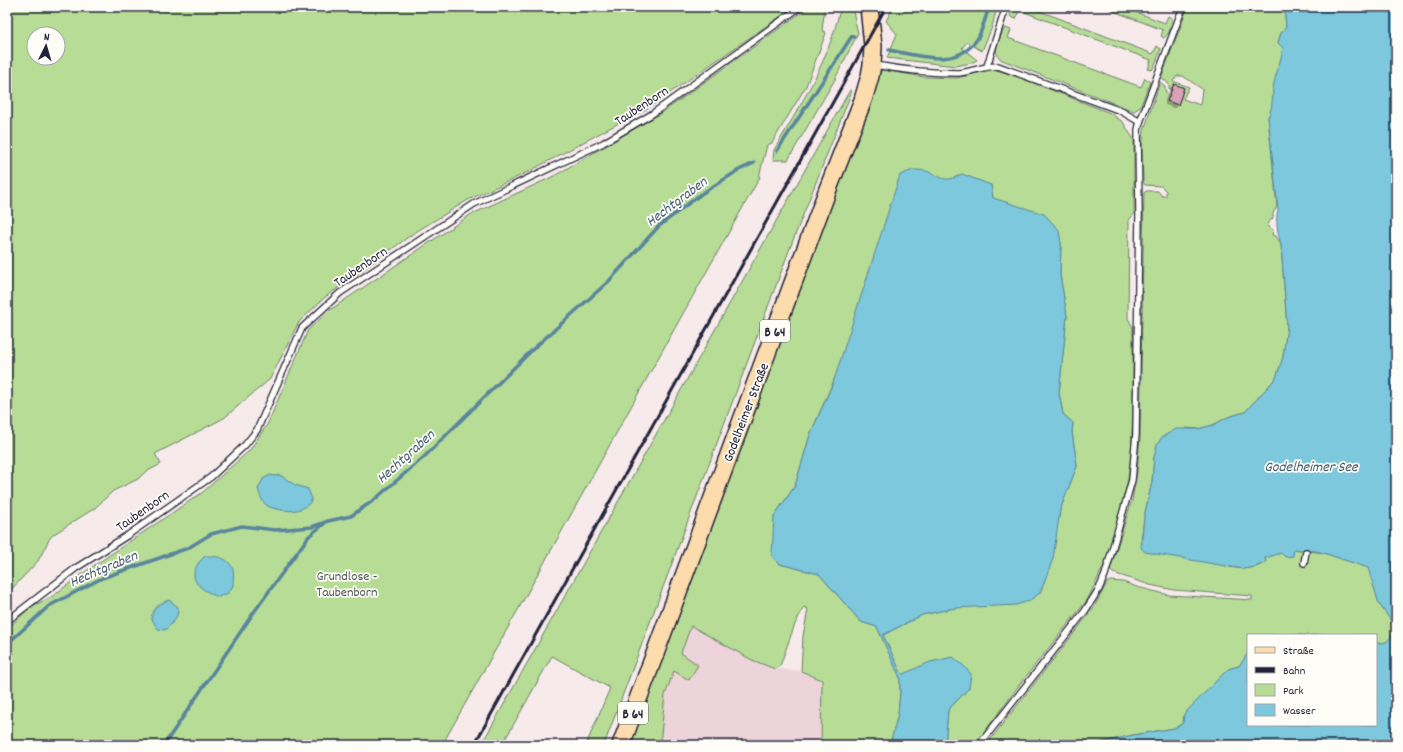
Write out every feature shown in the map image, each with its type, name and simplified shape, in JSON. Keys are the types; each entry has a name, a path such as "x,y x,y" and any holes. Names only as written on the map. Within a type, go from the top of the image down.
{"main road":[{"name":"Godelheimer Straße","path":"622,745 809,241 863,100 872,64 873,46 869,7"}],"lane":[{"name":"Taubenborn","path":"7,621 76,568 128,535 211,477 245,444 257,430 302,328 340,293 474,204 603,143 652,114 800,7"},
{"path":"987,66 1006,7"},
{"path":"980,745 1085,611 1098,589 1105,575 1132,480 1136,434 1139,215 1138,135 1140,122 1183,7"},
{"path":"872,64 904,69 960,73 987,66 998,66 1121,111 1140,122"},
{"path":"1304,563 1306,552"}],"shaded area":[{"path":"691,625 752,660 775,669 801,671 822,680 821,745 660,745 665,695"}],"green space":[{"path":"7,7 794,7 645,110 528,172 468,200 414,233 324,298 299,322 270,379 224,418 155,454 161,464 144,473 138,479 113,491 95,508 54,534 50,538 38,561 7,594"},
{"name":"Grundlose - Taubenborn","path":"809,7 825,7 822,30 826,33 806,86 772,143 767,145 760,177 442,745 7,745 7,629 32,606 50,598 86,571 203,492 250,450 268,423 308,330 330,310 470,215 554,176 663,112"},
{"path":"841,7 852,7 858,33 834,81 788,160 773,160 774,150 804,99 823,60"},
{"path":"893,7 997,7 992,27 982,51 967,42 962,48 977,60 971,63 955,66 887,58 897,34 886,21"},
{"path":"1013,7 1029,7 1153,54 1157,46 1161,49 1153,69 1148,69 1151,60 1019,10 1016,19 1011,17 1010,15"},
{"path":"1103,7 1122,7 1165,23 1168,16 1172,18 1171,26 1168,34 1164,38 1161,36 1163,30"},
{"path":"1190,7 1284,7 1286,26 1281,33 1278,43 1283,48 1272,110 1268,117 1277,207 1268,227 1273,230 1272,235 1276,236 1281,244 1287,327 1283,357 1276,378 1245,412 1228,417 1213,425 1198,429 1186,428 1154,457 1152,482 1144,517 1141,542 1230,567 1243,569 1256,567 1266,562 1265,558 1281,553 1285,557 1293,549 1324,553 1369,568 1379,604 1395,626 1391,637 1387,641 1381,643 1377,643 1377,634 1247,634 1247,655 1243,661 1239,666 1228,669 1183,723 1175,728 1133,735 1091,745 986,745 1093,609 1107,583 1110,581 1123,582 1169,595 1252,600 1252,596 1174,590 1150,585 1113,573 1110,570 1132,500 1137,472 1140,438 1144,193 1146,191 1158,191 1162,196 1166,196 1166,191 1161,186 1145,185 1143,182 1142,148 1144,130 1160,82 1165,86 1169,97 1178,105 1184,88 1174,84 1171,91 1166,81 1162,79 1186,12","holes":["1177,76 1183,76 1202,89 1200,105 1183,99 1189,87 1173,81"]},
{"path":"1006,28 1011,30 1008,38 1141,87 1145,78 1150,82 1141,105 1134,111 1002,60 998,57 996,49 1000,37"},
{"path":"993,69 1013,75 1110,113 1123,122 1134,140 1134,214 1129,220 1128,318 1133,328 1133,406 1131,457 1128,479 1118,521 1105,563 1088,599 1020,684 975,745 945,745 948,710 969,688 903,674 900,671 883,635 922,615 954,608 1058,522 1060,510 1077,466 1072,432 1073,423 1063,414 1059,393 1067,316 1060,275 1061,243 1002,202 993,198 991,185 941,179 925,171 810,435 795,486 774,516 780,564 819,574 861,622 877,627 900,677 898,714 890,745 821,745 822,680 801,671 803,636 808,609 804,607 795,624 780,666 775,669 752,660 691,626 681,653 698,665 689,680 674,671 665,695 660,745 629,745 880,72 883,70 924,77 957,78"},
{"path":"850,90 852,91 790,248 604,745 586,745 610,688 552,656 502,745 481,745"}],"water":[{"name":"Godelheimer See","path":"1284,7 1396,7 1396,745 1091,745 1133,735 1175,728 1183,723 1184,714 1228,669 1239,666 1247,654 1247,726 1377,726 1377,643 1387,641 1391,637 1395,626 1379,604 1368,568 1311,550 1307,556 1304,556 1302,550 1294,549 1293,556 1285,557 1281,553 1265,558 1266,562 1255,567 1243,569 1145,552 1141,548 1144,517 1152,482 1154,457 1157,445 1162,437 1176,429 1198,429 1213,425 1228,417 1245,412 1276,378 1283,357 1287,327 1281,244 1277,222 1278,210 1268,117 1272,106 1273,88 1283,48 1278,43 1281,33 1286,26"},
{"path":"913,170 926,171 947,179 951,179 962,174 991,185 993,198 1044,214 1059,230 1061,243 1060,275 1067,316 1059,393 1063,414 1073,423 1072,432 1077,466 1060,510 1053,559 1040,593 1029,601 1016,605 954,608 922,615 883,635 900,671 903,674 930,662 953,657 971,674 969,688 948,710 945,745 890,745 898,714 900,678 877,627 861,622 819,574 780,564 772,555 774,516 795,486 810,435 833,383 900,175"},
{"path":"270,475 280,475 295,485 308,489 312,499 301,509 292,511 277,509 266,505 258,489 263,479"},
{"path":"205,556 222,558 231,566 233,570 233,586 228,593 219,597 211,594 199,586 194,576 195,570 198,563"},
{"path":"169,600 178,607 176,617 165,630 158,629 151,618 152,614 157,606"}],"building":[{"path":"1174,84 1184,88 1178,105 1167,101"}],"waterway":[{"name":"Hechtgraben","path":"889,50 938,58 950,57 961,53 971,47 979,36 989,7"},
{"name":"Hechtgraben","path":"777,151 852,36 854,37"},
{"name":"Hechtgraben","path":"7,644 49,606 102,578 188,548 211,534 242,526 275,530 312,527 328,521 351,516 374,500 424,457 533,349 609,281 659,226 701,194 739,170 754,163"},
{"path":"164,745 254,612 309,536 324,524"}],"railway":[{"path":"474,745 886,7"}]}
